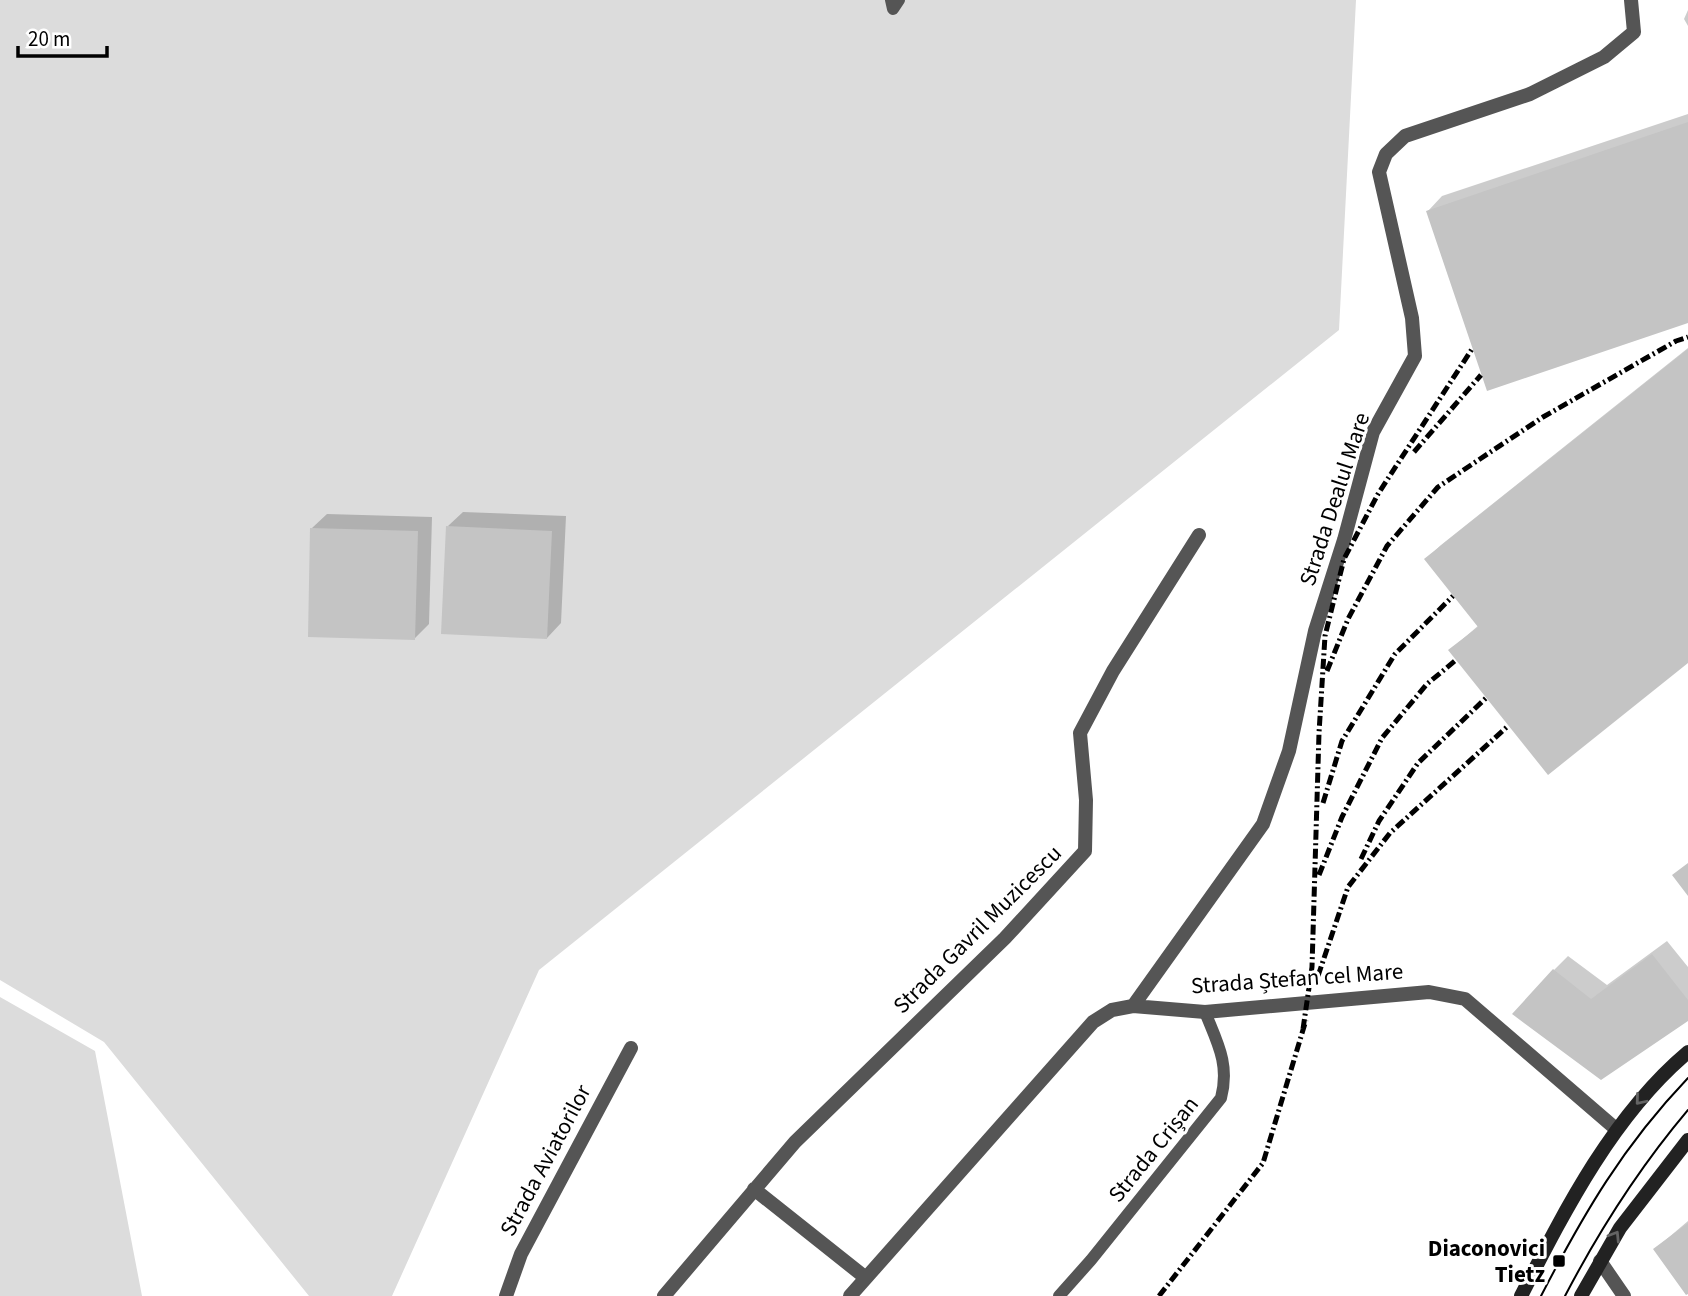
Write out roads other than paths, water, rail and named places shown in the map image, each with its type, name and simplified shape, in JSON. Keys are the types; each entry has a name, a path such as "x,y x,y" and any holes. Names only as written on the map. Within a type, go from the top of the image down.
{"main road":[{"path":"1521,1296 1552,1235 1616,1129 1664,1072 1688,1052"},
{"path":"1581,1296 1620,1228 1688,1140"}],"street":[{"name":"Strada Dealul Mare","path":"1133,1006 1263,824 1289,751 1315,631 1344,540 1373,432 1415,356 1412,318 1379,172 1386,153 1405,136 1530,94 1604,57 1634,32 1631,0"},
{"name":"Strada Gavril Muzicescu","path":"664,1296 795,1142 1005,938 1085,851 1086,800 1080,733 1113,671 1199,535"},
{"name":"Strada Ștefan cel Mare","path":"850,1296 1093,1022 1112,1010 1133,1006 1205,1012 1429,992 1465,999 1616,1129"},
{"name":"Strada Aviatorilor","path":"506,1296 521,1254 631,1048"},
{"path":"754,1189 866,1278"},
{"path":"1600,1261 1624,1296"}],"lane":[{"path":"891,0 893,9 899,0"},
{"name":"Strada Crișan","path":"1059,1296 1221,1098 1226,1071 1222,1053 1205,1012"}],"tram line":[{"path":"1541,1296 1606,1181 1644,1129 1688,1078"},
{"path":"1565,1296 1621,1200 1688,1110"}],"railway":[{"path":"1327,671 1348,619 1387,546 1438,487 1543,417 1676,341 1688,337"},
{"path":"1303,1029 1312,967 1319,733 1325,636 1344,559 1378,494 1472,349"},
{"path":"1414,452 1481,375"},
{"path":"1323,803 1342,741 1395,654 1453,596"},
{"path":"1319,875 1342,817 1382,738 1427,684 1456,660"},
{"path":"1361,859 1379,821 1418,763 1486,698"},
{"path":"1318,976 1348,887 1390,833 1508,726"},
{"path":"1159,1296 1263,1163 1306,1020"}],"place":[{"name":"Diaconovici Tietz","path":"1559,1261"}]}
